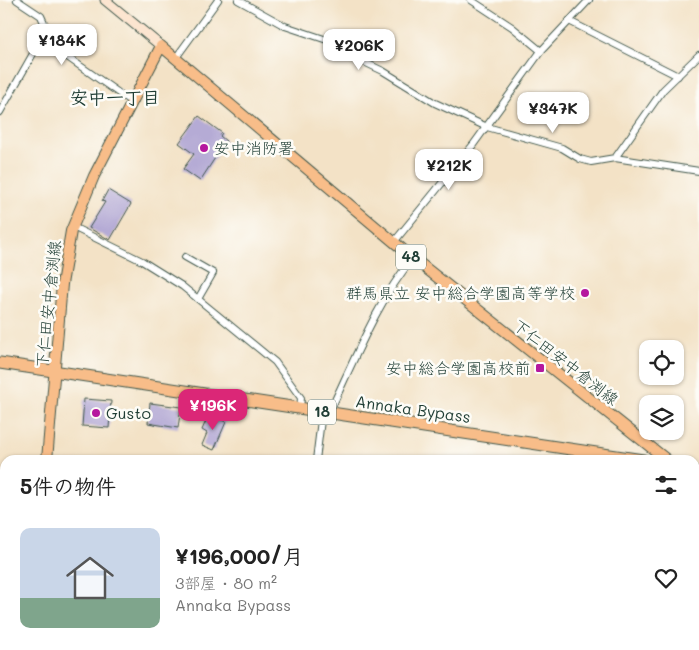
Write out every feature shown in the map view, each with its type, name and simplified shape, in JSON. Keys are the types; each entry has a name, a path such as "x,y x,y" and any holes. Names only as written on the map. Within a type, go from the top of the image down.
{"highway":[{"name":"Annaka Bypass","path":"0,363 326,412 581,455"}],"main road":[{"path":"105,0 161,46"},
{"name":"下仁田安中倉渕線","path":"48,455 62,284 73,227 94,176 161,46 412,258 661,455"}],"street":[{"path":"17,0 41,16 56,49 133,103"},
{"path":"175,59 218,0"},
{"path":"238,0 285,26 327,40 346,53 383,70 435,103 487,127 562,148 580,159 591,162 615,158 699,171"},
{"path":"471,0 512,27 541,51"},
{"path":"394,242 487,127 541,51 589,0"},
{"path":"569,21 678,76"},
{"path":"0,112 47,29"},
{"path":"615,158 663,90 699,55"},
{"path":"73,227 142,261 182,286 275,362 301,398 300,408"},
{"path":"185,257 213,273 198,299"},
{"path":"317,455 326,412 379,309 399,274 412,258"}],"building":[{"name":"安中消防署","path":"199,116 222,133 220,136 226,141 200,181 183,169 194,154 179,143"},
{"path":"108,190 131,204 110,240 89,228 105,202 102,201"},
{"name":"Gusto","path":"84,399 111,401 109,428 82,426"},
{"path":"150,403 181,407 178,428 148,423"},
{"path":"209,414 226,422 214,450 202,445 207,433 202,430"}],"place":[{"name":"安中消防署","path":"204,148"},
{"name":"群馬県立 安中総合学園高等学校","path":"585,293"},
{"name":"安中総合学園高校前","path":"540,368"},
{"name":"Gusto","path":"96,413"}],"district":[{"name":"安中一丁目","path":"115,98"}]}
